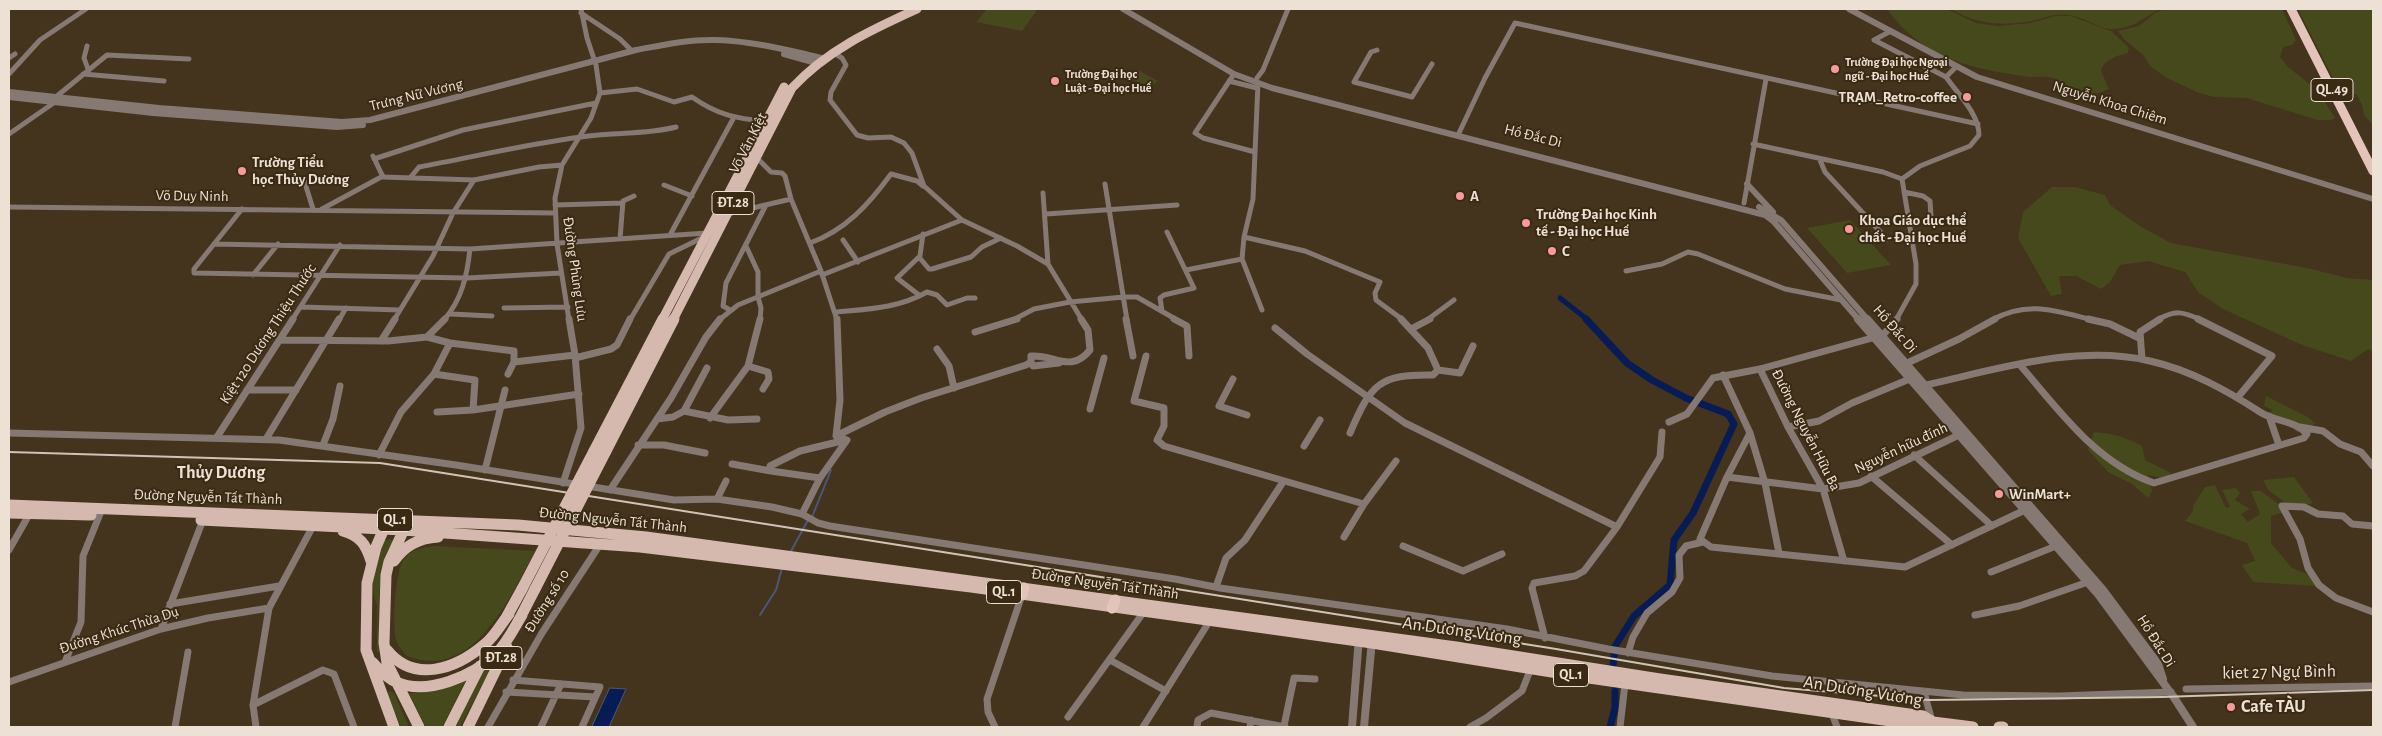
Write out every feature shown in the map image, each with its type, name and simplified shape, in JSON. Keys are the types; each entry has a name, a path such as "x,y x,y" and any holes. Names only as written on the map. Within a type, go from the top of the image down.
{"highway":[{"name":"QL.49","path":"2291,9 2373,171"}],"main road":[{"name":"Võ Văn Kiệt","path":"528,589 606,452 756,157 765,121 785,86 848,35 905,9"},
{"name":"Võ Văn Kiệt","path":"528,589 594,451 717,213 792,88 816,59 870,30 917,9"},
{"path":"717,213 727,214"},
{"path":"707,234 718,232"},
{"name":"Đường Nguyễn Tất Thành","path":"9,505 309,525 386,524"},
{"name":"Đường Nguyễn Tất Thành","path":"9,512 100,512"},
{"name":"Đường Nguyễn Tất Thành","path":"205,517 266,514 406,525 548,528 646,537 776,559"},
{"path":"386,524 366,583 366,650 394,727"},
{"path":"309,525 352,533 360,537 365,542 372,562"},
{"path":"406,525 388,570 385,592 384,643 387,663 419,727"},
{"name":"Đường Nguyễn Tất Thành","path":"406,525 512,537 776,559 1023,591 1210,618"},
{"path":"388,570 399,552 418,540 430,537 512,537"},
{"name":"ĐT.28","path":"448,727 509,614 528,589"},
{"name":"ĐT.28","path":"468,727 522,615 528,589"},
{"name":"Đường Nguyễn Tất Thành","path":"1113,604 1143,613 1210,618"},
{"path":"384,643 393,660 405,668 431,670 446,667 485,644 509,614"},
{"path":"366,650 371,661 383,674 397,682 422,686 437,683 461,676 479,667 496,654 522,615"},
{"name":"An Dương Vương","path":"1210,618 1359,638 1830,708 1923,716 1933,722 1973,727"},
{"name":"An Dương Vương","path":"1372,640 1625,684 1675,686"}],"street":[{"path":"9,74 43,38 86,9"},
{"name":"Hồ Đắc Di","path":"1123,9 1234,74 1257,83 1321,102 1615,173"},
{"name":"Hồ Đắc Di","path":"1132,9 1257,83 1722,200 1766,213 1874,337 1918,376 1963,433 2028,509 2103,590 2158,664 2168,689"},
{"path":"1262,310 1242,259 1244,237 1253,199 1257,83 1288,9"},
{"name":"Nguyễn Khoa Chiêm","path":"1849,9 1956,67 1993,82 2373,199"},
{"path":"581,11 614,35 633,53"},
{"path":"581,11 596,63 600,94 637,89 674,102 692,97 711,110 733,119 765,121"},
{"path":"1459,133 1485,78 1515,22 1766,79 1978,124"},
{"path":"1891,31 1874,40 1946,77 1978,124 1979,133 1976,140 1970,146 1920,166 1902,179"},
{"name":"Trưng Nữ Vương","path":"9,98 56,99 356,122 461,98 633,53 712,45 747,47 816,59"},
{"path":"87,46 84,58 88,69"},
{"path":"1377,50 1372,52 1354,82 1412,97 1432,64"},
{"path":"832,52 842,58 846,65 830,94 832,104 857,135 868,138 891,137 901,140 912,153 924,186"},
{"path":"9,58 15,54"},
{"path":"9,134 56,99 104,56 114,54 189,60"},
{"path":"1946,77 1956,67"},
{"path":"83,74 164,81"},
{"path":"1234,74 1195,133 1203,138 1255,152"},
{"path":"1744,203 1766,79"},
{"path":"1229,81 1257,83"},
{"name":"Trưng Nữ Vương","path":"9,92 153,114 352,127 390,120 461,98"},
{"name":"Đường Phùng Lưu","path":"563,483 581,428 575,357 557,244 555,205 562,165 591,118 600,94"},
{"path":"382,176 374,157 463,130 596,103"},
{"path":"246,120 252,114"},
{"path":"670,235 733,119"},
{"path":"410,178 419,167 579,137 619,132 652,133 676,127"},
{"path":"1753,144 1820,160 1883,172 1902,179"},
{"path":"756,157 772,172 784,174 822,273 829,298 837,312 840,400 836,436"},
{"path":"1820,160 1825,172 1886,239"},
{"path":"322,209 382,176 474,180 538,167 562,165"},
{"path":"810,243 837,232 877,192 891,174 917,181 962,220 1001,238 1048,264"},
{"path":"1669,422 1685,416 1713,378 1723,374 1760,369 1883,335 1897,319 1916,284 1916,264 1902,179"},
{"path":"304,180 313,209"},
{"path":"381,342 420,278 437,248 453,213 474,180"},
{"path":"1105,184 1133,356"},
{"path":"1747,184 1781,220"},
{"path":"664,185 692,196"},
{"path":"1904,192 1923,196 1930,201 1931,216"},
{"path":"1043,193 1046,214 1048,264 1088,330 1090,350 1085,358 1059,363 1033,366 1031,356 1044,355 1053,358 1059,363"},
{"path":"555,205 623,202 634,196"},
{"path":"727,214 792,199"},
{"name":"Hồ Đắc Di","path":"1722,200 1744,203 1781,220 1883,335 1904,365 1910,379 1963,433"},
{"path":"620,239 623,202"},
{"path":"730,310 724,306 723,292 734,266 766,205"},
{"path":"1046,214 1177,205"},
{"name":"Võ Duy Ninh","path":"9,207 555,213"},
{"path":"242,209 194,269 194,273 420,278 467,278 561,273"},
{"path":"610,490 700,349 730,310 775,291 798,278 858,262 923,234 962,220"},
{"path":"1162,311 1160,298 1162,296 1167,293 1187,292 1194,288 1167,232"},
{"path":"214,244 470,248 707,234"},
{"path":"514,362 575,357 611,349 617,345 635,309 669,254 707,234"},
{"path":"919,295 896,278 914,265 919,257 924,244 923,234"},
{"path":"1244,237 1305,251 1350,271 1372,277 1380,282 1375,293 1376,300 1406,321 1430,351 1438,370"},
{"path":"919,257 929,269 932,269 971,257 982,247 1001,238"},
{"path":"843,240 858,262"},
{"path":"254,275 278,244"},
{"name":"Kiệt 120 Dương Thiệu Thước","path":"217,437 340,245"},
{"path":"710,418 748,366 760,318 758,272 746,246"},
{"path":"427,337 451,314 467,278 470,248"},
{"path":"1626,271 1662,264 1688,252 1698,254 1787,292 1813,298 1841,300"},
{"path":"1186,270 1242,259"},
{"path":"837,312 883,308 911,301 919,295 931,292 949,305 967,298 976,298"},
{"path":"975,332 1019,318 1034,308 1070,302 1137,297 1187,326 1189,356"},
{"path":"1412,329 1438,314 1454,300"},
{"path":"301,307 400,310"},
{"path":"504,308 541,309 568,307"},
{"path":"1904,365 1959,339 2000,315 2018,309 2038,307 2073,314 2110,324 2139,338"},
{"path":"266,439 346,308"},
{"path":"2142,359 2140,332 2167,314 2185,312 2272,356 2238,397"},
{"path":"451,314 492,316"},
{"path":"1275,328 1307,354 1405,423 1617,528"},
{"path":"280,340 381,342 427,337 450,343 514,351 514,362 508,374"},
{"path":"378,455 401,412 434,374 450,343"},
{"path":"1438,370 1460,373 1473,346"},
{"path":"937,349 949,366 954,388"},
{"path":"1146,356 1134,401 1164,408 1164,426 1157,440 1159,442 1284,482 1364,504"},
{"path":"1926,385 2020,365 2100,356 2142,359 2175,369 2238,397 2270,416 2300,427 2323,431 2340,444 2361,452 2373,466"},
{"path":"1090,409 1104,358"},
{"path":"836,436 885,412 1031,362"},
{"path":"2020,365 2106,458 2127,474 2140,480 2154,483 2304,438 2307,434 2300,427"},
{"path":"748,366 768,372 769,379 763,389"},
{"path":"657,419 673,417 684,410 706,368"},
{"name":"Đường Nguyễn Hữu Ba","path":"1760,369 1788,427 1823,489 1844,561"},
{"path":"1350,433 1366,396 1395,376 1403,374 1433,375 1438,370"},
{"path":"434,374 475,380 473,410"},
{"path":"1723,374 1750,433 1765,482 1779,553"},
{"path":"1788,427 1819,421 1852,403 1918,376"},
{"path":"1233,379 1219,406 1247,415"},
{"path":"323,445 333,419 340,386"},
{"path":"247,390 296,390"},
{"path":"486,470 506,390"},
{"path":"437,412 473,410 579,394"},
{"path":"684,410 710,418 738,421 757,419"},
{"path":"2270,416 2278,446"},
{"path":"1304,446 1320,420"},
{"path":"1545,638 1533,585 1542,580 1575,576 1584,571 1617,528 1660,457 1662,432"},
{"path":"9,433 266,439 323,445 674,500 717,499 772,507 803,515 818,522 1216,588 1447,619 1507,629 1545,638 1772,676 1963,695 2059,696 2168,689 2193,727"},
{"path":"1750,433 1727,477 1700,539 1711,547 1905,567 2028,509"},
{"name":"Nguyễn hữu đính","path":"1727,477 1823,489 1858,482 1963,433"},
{"path":"836,436 847,440"},
{"path":"771,471 770,466 774,463 800,451 847,440"},
{"path":"803,515 820,478 847,440"},
{"path":"638,445 664,445 705,452"},
{"path":"1914,455 1992,526"},
{"path":"1344,538 1364,504 1396,461"},
{"path":"732,464 820,478"},
{"path":"1871,476 1952,545"},
{"path":"717,499 726,481"},
{"path":"1216,588 1226,558 1245,540 1284,482"},
{"path":"2373,526 2352,524 2343,516 2318,514 2304,507 2282,506 2300,539 2308,568 2319,585 2330,595 2373,612"},
{"name":"Hồ Đắc Di","path":"2028,509 2056,546 2088,582 2168,689"},
{"path":"65,662 81,622 83,556 100,512"},
{"path":"9,550 30,513"},
{"path":"161,629 205,517"},
{"path":"256,727 253,705 269,608 309,525"},
{"path":"1626,652 1632,637 1648,613 1672,592 1680,578 1679,555 1686,546 1703,542"},
{"name":"Đường số 10","path":"488,727 513,680 577,578 602,543"},
{"path":"1403,546 1463,571 1502,554"},
{"path":"1991,572 2056,546"},
{"path":"1975,615 2019,606 2088,582"},
{"path":"170,604 279,586"},
{"path":"995,727 988,712 987,699 1023,591"},
{"name":"Đường Khúc Thừa Dụ","path":"9,682 161,629 208,618 269,608"},
{"path":"1068,717 1143,613"},
{"path":"1143,727 1210,618"},
{"path":"1352,727 1359,638"},
{"path":"1364,727 1372,640"},
{"path":"175,727 188,652"},
{"path":"1110,660 1166,691"},
{"path":"1470,727 1486,718 1522,691 1532,668"},
{"path":"253,705 323,670 334,674 354,727"},
{"path":"1197,727 1198,720 1212,713 1251,724 1285,727 1294,678 1315,679"},
{"path":"513,680 600,687 582,727"},
{"path":"540,727 561,684"},
{"path":"1620,727 1625,684"},
{"name":"kiet 27 Ngự Bình","path":"2186,689 2373,686"},
{"path":"506,692 595,697"},
{"path":"1924,692 1933,722"},
{"path":"1830,708 1837,727"}],"green space":[{"path":"987,9 1038,9 1022,31 976,22"},
{"path":"1887,9 1947,9 1976,23 1998,26 2031,23 2055,16 2071,16 2111,31 2129,48 2128,53 2112,59 2105,64 2101,71 2109,89 2098,93 2082,93 2048,77 2008,74 1950,59 1916,40"},
{"path":"1951,9 2160,9 2127,27 2109,29 2074,16 2065,15 2025,22 1992,23 1971,18"},
{"path":"2164,9 2282,9 2296,40 2292,45 2283,47 2280,57 2287,66 2318,91 2335,118 2331,120 2317,120 2247,98 2214,97 2199,93 2167,78 2150,66 2144,56 2125,40 2118,31 2139,26 2155,13"},
{"path":"2298,9 2373,9 2373,125 2364,115 2357,95 2337,86"},
{"path":"1138,70 1158,81 1149,87 1128,77"},
{"path":"2052,187 2075,187 2105,195 2110,205 2140,226 2171,243 2307,268 2347,278 2373,280 2373,351 2368,349 2351,361 2302,345 2223,309 2198,292 2185,272 2148,261 2120,265 2110,282 2101,289 2076,276 2059,276 2062,294 2051,296 2018,238 2023,212"},
{"path":"1850,220 1891,265 1847,273 1807,228"},
{"path":"2266,396 2308,417 2316,424 2302,427 2297,433 2292,426 2270,414 2272,410 2264,406"},
{"path":"2094,432 2107,433 2131,440 2142,446 2145,460 2171,473 2167,479 2148,475 2152,491 2148,498 2132,484 2108,472 2088,450"},
{"path":"2294,477 2313,503 2294,509 2268,490 2263,480"},
{"path":"2215,485 2226,508 2230,506 2222,490 2236,488 2240,493 2235,500 2250,509 2241,514 2248,522 2260,514 2251,491 2261,491 2288,511 2271,516 2271,543 2292,568 2310,575 2316,586 2253,582 2242,565 2255,561 2247,543 2185,521 2193,511 2193,506 2205,487"},
{"path":"391,539 393,541 383,569 379,596 379,652 377,652 377,605 374,597 373,581 376,564 384,540"},
{"path":"435,546 535,551 514,590 487,631 470,646 452,657 431,661 407,656 401,649 396,640 394,611 398,575 404,559 414,551"},
{"path":"484,669 487,669 489,672 460,727 454,727"},
{"path":"466,680 442,727 426,727 409,694"},
{"path":"389,691 394,693 409,727 401,727 386,695"}],"water":[{"path":"610,688 626,689 609,727 592,727"}],"waterway":[{"path":"1560,298 1588,320"},
{"path":"1586,319 1627,363 1652,380 1686,398 1728,414 1734,424 1693,513 1674,540 1670,585 1634,616 1615,646 1613,666"},
{"path":"812,517 831,470"},
{"path":"790,553 808,520"},
{"path":"760,615 776,590 782,568"},
{"path":"1610,727 1615,708 1615,691"}],"railway":[{"path":"9,452 380,463 1556,649 1784,688 1929,700 2162,697 2373,690"}],"place":[{"name":"Trường Đại học Ngoại ngữ - Đại học Huế","path":"1835,69"},
{"name":"Trường Đại học Luật - Đại học Huế","path":"1055,81"},
{"name":"TRẠM_Retro-coffee","path":"1967,97"},
{"name":"Trường Tiểu học Thủy Dương","path":"242,171"},
{"name":"A","path":"1460,196"},
{"name":"Trường Đại học Kinh tế - Đại học Huế","path":"1526,223"},
{"name":"Khoa Giáo dục thể chất - Đại học Huế","path":"1849,229"},
{"name":"C","path":"1552,251"},
{"name":"WinMart+","path":"1999,494"},
{"name":"Cafe TÀU","path":"2231,707"}],"district":[{"name":"Thủy Dương","path":"221,473"}]}
